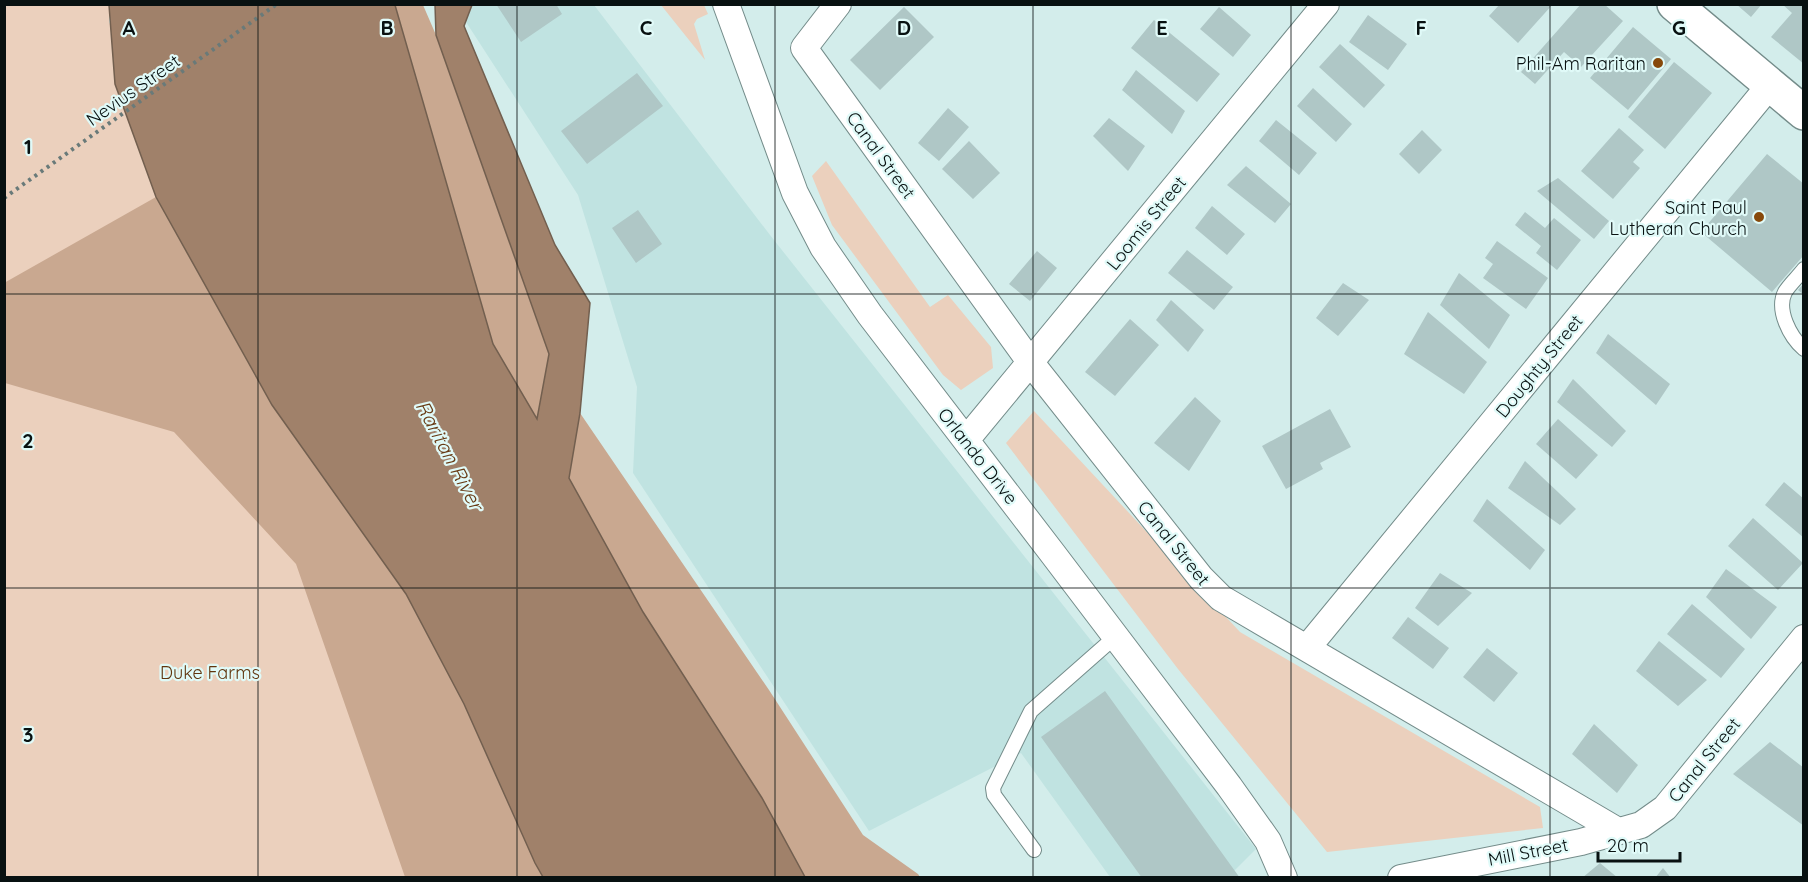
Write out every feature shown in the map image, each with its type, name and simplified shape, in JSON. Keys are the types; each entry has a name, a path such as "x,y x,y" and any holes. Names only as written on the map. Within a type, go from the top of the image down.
{"street":[{"name":"Orlando Drive","path":"726,4 795,193 823,247 870,315 1229,786 1268,841 1284,878"},
{"name":"Canal Street","path":"838,4 804,48 1031,363 1201,578 1221,598 1618,831 1641,825 1665,808 1803,638"},
{"name":"Loomis Street","path":"966,440 1326,4"},
{"path":"1674,4 1803,113"},
{"name":"Doughty Street","path":"1307,648 1770,85"},
{"name":"Mill Street","path":"1401,878 1581,842 1618,831"}],"lane":[{"path":"1803,269 1784,294 1783,311 1788,328 1797,344 1803,349"},
{"path":"1035,850 994,795 993,788 1031,711 1115,637"}],"path":[{"name":"Nevius Street","path":"4,198 277,4"}],"shaded area":[{"path":"395,5 423,5 436,35 549,354 537,420 493,344"},
{"path":"455,5 594,5 770,235 1256,849 1228,877 1110,877 1021,753 869,831 633,473 637,387 578,195"},
{"path":"156,197 272,405 406,594 464,704 543,877 405,877 296,564 174,432 5,383 4,283"},
{"path":"580,413 769,690 863,835 920,877 805,877 762,798 643,612 569,478"}],"green space":[{"name":"Duke Farms","path":"5,5 109,5 109,22 543,877 5,878"},
{"path":"661,5 704,5 708,14 697,19 694,24 705,60"},
{"path":"826,161 930,307 948,295 991,347 993,368 961,390 943,375 832,225 812,176"},
{"path":"1034,411 1240,632 1540,807 1543,828 1327,852 1178,669 1006,443"}],"water":[{"name":"Raritan River","path":"109,5 395,5 493,344 537,419 549,354 436,35 435,5 472,5 464,26 555,245 590,303 580,413 569,478 643,612 762,798 805,877 543,877 464,704 406,594 272,405 156,197 115,84"}],"building":[{"path":"496,4 556,4 562,14 521,42"},
{"path":"1500,4 1553,4 1518,43 1489,16"},
{"path":"1581,4 1604,4 1623,21 1581,67 1564,52 1535,84 1521,72"},
{"path":"1736,4 1762,4 1751,17"},
{"path":"1782,4 1804,4 1804,64 1771,37 1792,13"},
{"path":"904,7 934,37 880,90 850,60"},
{"path":"1219,7 1251,35 1233,57 1200,29"},
{"path":"1368,15 1407,44 1388,70 1349,42"},
{"path":"1154,20 1220,74 1197,102 1131,48"},
{"path":"1633,27 1671,59 1628,110 1590,78"},
{"path":"1340,44 1385,85 1364,108 1319,67"},
{"path":"1674,62 1712,93 1665,149 1628,117"},
{"path":"1136,70 1185,111 1172,134 1122,90"},
{"path":"637,73 663,106 587,164 561,131"},
{"path":"1313,88 1352,124 1336,142 1297,106"},
{"path":"948,108 969,127 939,161 918,143"},
{"path":"1109,118 1145,146 1128,171 1093,136"},
{"path":"1276,120 1317,153 1299,175 1259,141"},
{"path":"1619,128 1644,150 1633,162 1640,168 1613,199 1581,171"},
{"path":"1422,130 1442,150 1419,174 1399,154"},
{"path":"969,141 1000,173 973,199 942,169"},
{"name":"Saint Paul Lutheran Church","path":"1767,154 1804,184 1802,201 1804,202 1804,255 1772,292 1701,232"},
{"path":"1246,166 1291,204 1275,223 1227,185"},
{"path":"1558,178 1609,221 1594,239 1537,191"},
{"path":"1212,206 1245,234 1227,255 1195,228"},
{"path":"638,210 662,244 636,263 612,228"},
{"path":"1525,212 1545,228 1554,218 1581,240 1557,270 1536,253 1541,246 1515,225"},
{"path":"1497,241 1548,278 1526,309 1483,278 1493,264 1485,258"},
{"path":"1187,250 1233,287 1214,310 1168,273"},
{"path":"1037,251 1057,268 1030,301 1009,284"},
{"path":"1459,273 1510,315 1489,349 1440,305"},
{"path":"1343,283 1369,300 1338,336 1316,318"},
{"path":"1804,283 1804,295 1798,290"},
{"path":"1171,300 1204,330 1188,352 1156,320"},
{"path":"1428,312 1487,362 1464,394 1404,354"},
{"path":"1130,319 1159,345 1115,396 1085,372"},
{"path":"1608,334 1670,384 1656,405 1596,353"},
{"path":"1573,379 1626,431 1612,447 1557,402"},
{"path":"1195,397 1221,421 1189,471 1154,443"},
{"path":"1330,409 1351,447 1320,463 1323,469 1286,489 1262,446"},
{"path":"1558,419 1598,455 1576,479 1536,444"},
{"path":"1525,461 1576,509 1560,525 1508,488"},
{"path":"1784,482 1804,499 1804,538 1765,505"},
{"path":"1487,499 1545,550 1530,570 1473,521"},
{"path":"1753,518 1803,563 1778,590 1728,546"},
{"path":"1726,569 1777,607 1751,639 1706,597"},
{"path":"1440,573 1472,593 1438,626 1415,608"},
{"path":"1692,604 1745,649 1721,678 1667,634"},
{"path":"1408,617 1449,648 1433,669 1392,638"},
{"path":"1659,641 1707,680 1678,706 1636,671"},
{"path":"1487,648 1518,673 1494,702 1463,677"},
{"path":"1105,691 1240,878 1142,878 1041,737"},
{"path":"1594,724 1638,765 1617,793 1572,754"},
{"path":"1770,742 1804,768 1804,826 1733,774"},
{"path":"1600,863 1618,878 1582,878"},
{"path":"1663,868 1671,878 1655,878"}],"place":[{"name":"Phil-Am Raritan","path":"1658,63"},
{"name":"Saint Paul Lutheran Church","path":"1759,217"}]}
